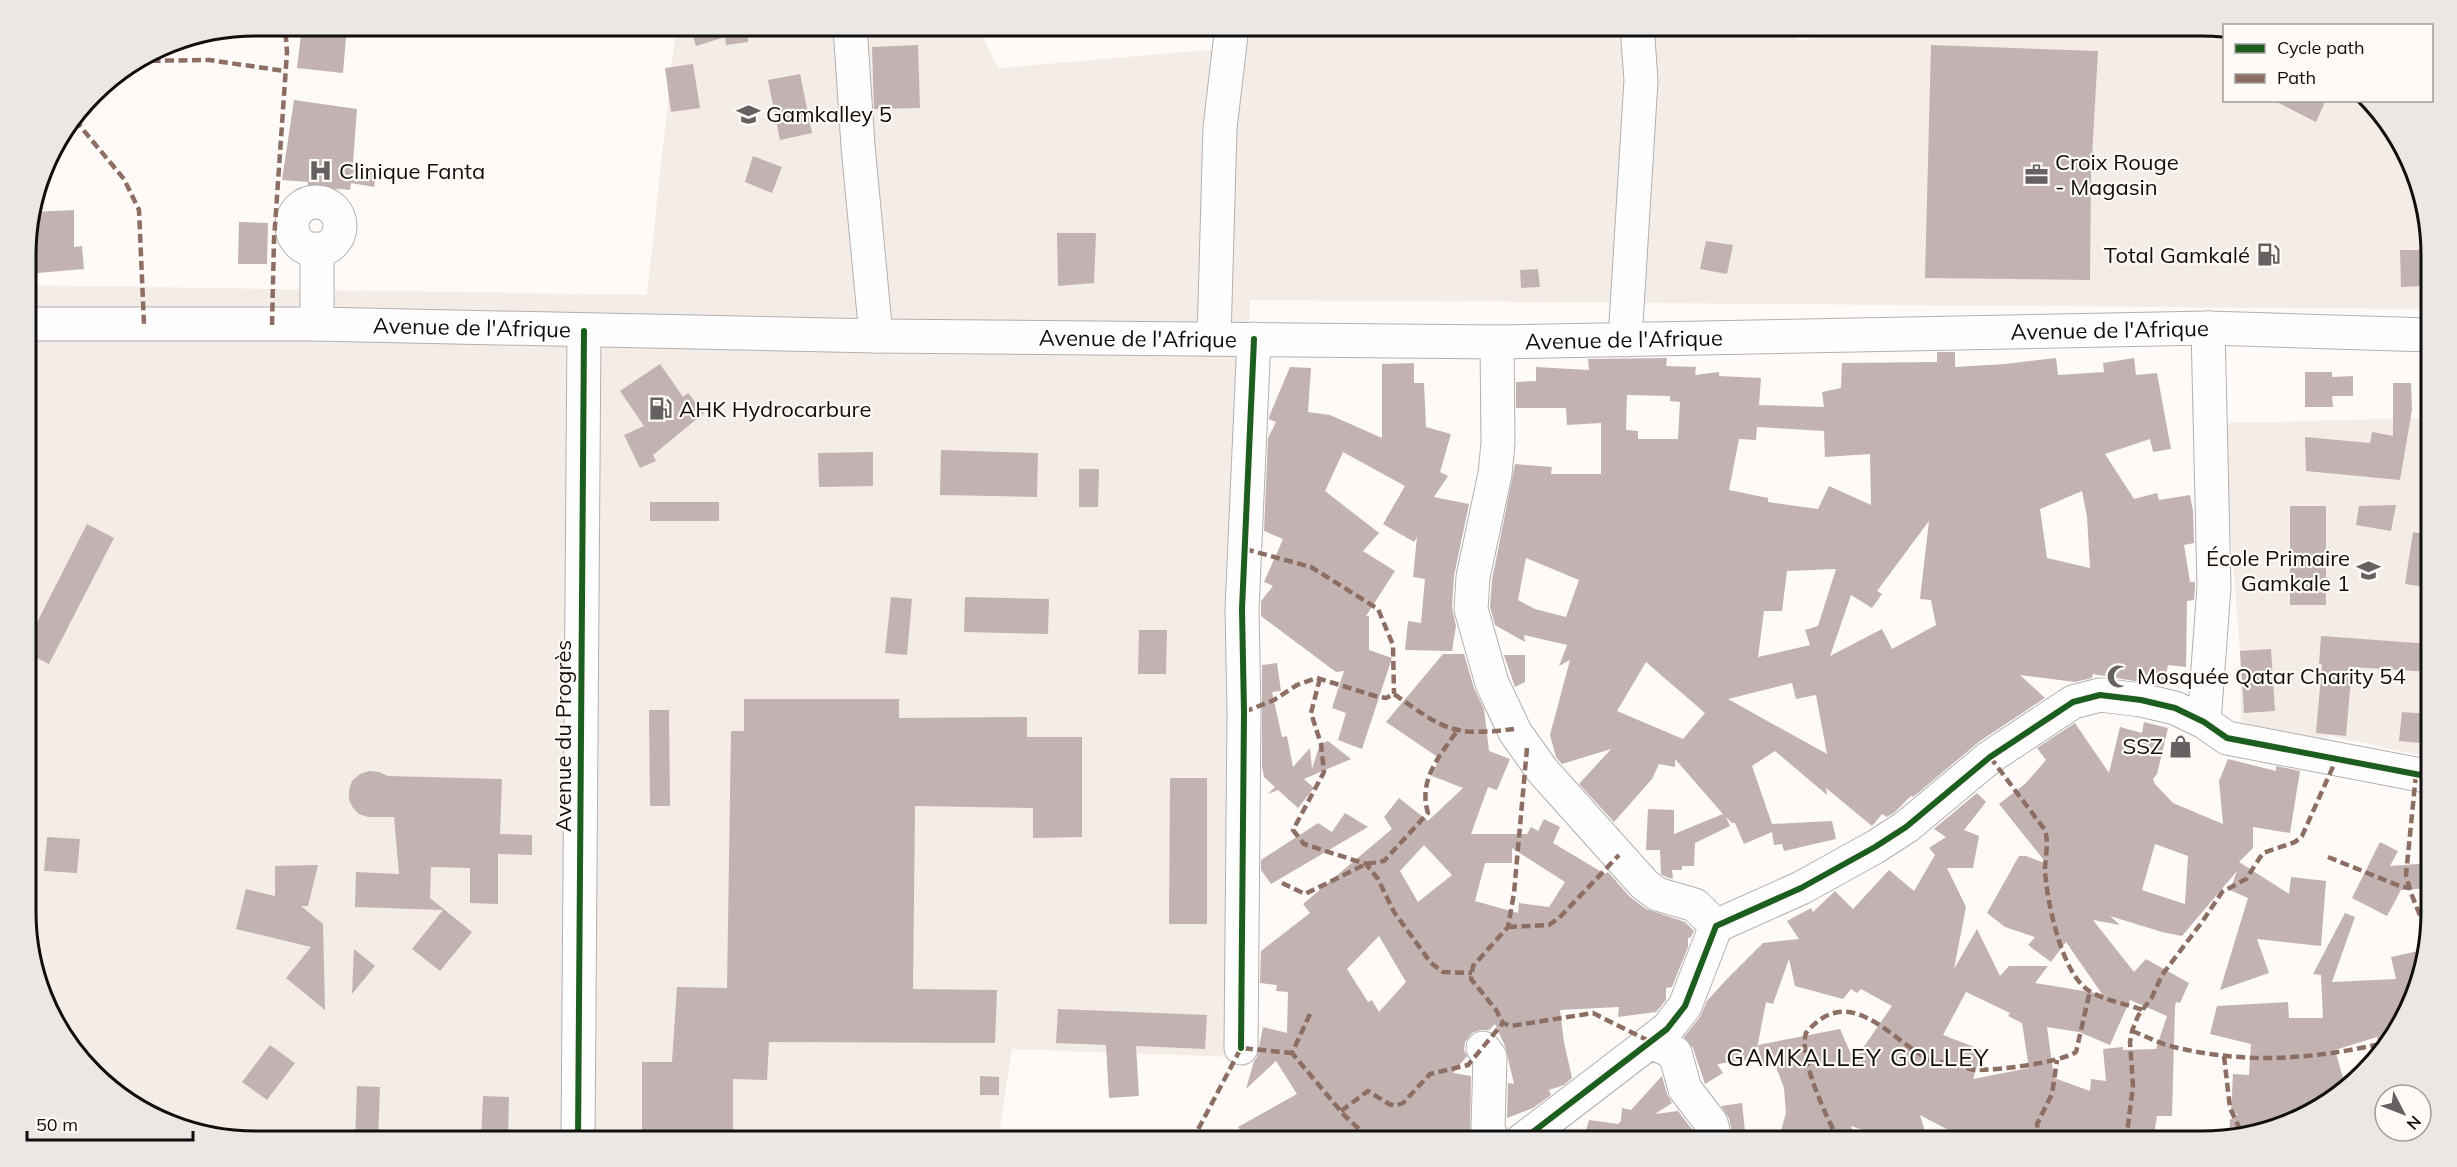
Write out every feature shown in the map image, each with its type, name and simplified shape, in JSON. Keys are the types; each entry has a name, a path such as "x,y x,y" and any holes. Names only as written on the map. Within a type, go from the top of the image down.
{"street":[{"path":"851,36 858,146 876,336"},
{"path":"1214,339 1220,128 1231,36"},
{"path":"1625,340 1641,80 1638,36"},
{"path":"317,249 317,324"},
{"name":"Avenue de l'Afrique","path":"36,324 317,324 584,332 1497,342 2208,328 2421,335"},
{"path":"2204,722 2214,587 2208,328"},
{"name":"Avenue du Progrès","path":"578,1131 584,332"},
{"path":"1241,1048 1244,712 1242,609 1254,339"},
{"path":"1497,342 1498,443 1495,474 1473,577 1471,609 1492,683 1515,732 1542,770 1644,884 1657,894 1695,905 1716,926"},
{"path":"1534,1131 1667,1029 1685,1006 1716,926 1801,888 1875,847 1906,827 1990,757 2073,702 2100,695 2141,700 2175,708 2204,722 2227,738 2421,775"},
{"path":"1651,1042 1675,1053 1685,1089 1711,1123 1713,1131"},
{"path":"1483,1048 1490,1057 1489,1131"}],"shaded area":[{"path":"675,36 983,36 998,68 1233,48 1240,36 1793,36 1800,41 1826,36 2216,36 2223,37 2223,102 2359,102 2384,133 2404,171 2414,198 2421,241 2421,309 1250,300 1234,1057 1012,1049 1000,1131 241,1131 198,1124 145,1102 100,1067 65,1022 43,969 38,941 36,926 36,285 647,295"},
{"path":"2421,418 2421,756 2328,735 2324,751 2241,731 2240,651 2222,423"}],"building":[{"path":"301,36 346,36 343,73 297,68"},
{"path":"693,36 748,36 748,42 726,45 725,37 696,46"},
{"path":"918,45 920,108 874,109 872,47"},
{"path":"1931,45 2098,51 2091,174 2090,280 1925,278"},
{"path":"693,64 700,108 671,112 665,68"},
{"path":"800,74 812,133 780,140 768,80"},
{"path":"294,100 357,109 353,164 377,168 374,187 351,183 350,190 329,188 328,197 307,195 308,182 282,180"},
{"path":"2277,102 2325,102 2316,122"},
{"path":"753,156 782,167 772,193 745,182"},
{"path":"74,210 74,247 82,246 84,269 36,273 36,241 40,212"},
{"path":"239,222 268,223 267,264 238,264"},
{"path":"1057,233 1096,233 1094,283 1058,286"},
{"path":"1706,241 1733,245 1727,274 1700,269"},
{"path":"2400,250 2421,250 2421,286 2401,287"},
{"path":"1538,269 1540,287 1521,288 1520,270"},
{"path":"1937,352 1955,352 1955,367 2056,358 2058,375 2104,372 2103,363 2134,358 2136,375 2157,373 2171,449 2153,452 2150,439 2105,454 2134,499 2157,493 2159,500 2190,495 2194,543 2184,545 2190,582 2195,582 2195,587 2194,600 2187,601 2186,667 2168,665 2164,686 2093,674 2092,678 2075,682 2020,675 2045,698 1980,741 1913,797 1911,796 1895,812 1887,817 1882,814 1872,826 1826,788 1827,795 1775,751 1752,766 1772,824 1832,821 1836,839 1784,851 1782,844 1774,845 1772,832 1744,844 1735,823 1726,817 1730,826 1695,843 1694,866 1682,866 1682,870 1672,870 1673,879 1666,877 1661,874 1660,850 1646,850 1648,809 1674,810 1674,834 1723,814 1675,759 1675,767 1659,764 1652,779 1614,822 1579,784 1611,749 1562,764 1556,757 1550,735 1570,660 1559,666 1567,645 1524,635 1525,642 1495,625 1490,607 1492,580 1515,464 1552,467 1551,474 1601,474 1601,423 1567,425 1566,408 1516,408 1516,382 1536,381 1536,367 1589,370 1588,359 1667,358 1666,366 1696,367 1695,375 1719,372 1719,376 1761,378 1759,405 1824,407 1822,392 1841,388 1842,363 1937,362","holes":["1627,395 1670,396 1670,401 1680,402 1678,439 1638,439 1638,431 1626,430","1757,427 1824,431 1825,457 1870,454 1871,505 1829,486 1818,509 1768,502 1768,498 1729,490 1739,439 1756,440","2082,491 2087,517 2090,568 2047,558 2040,509","1929,521 1920,599 1931,600 1936,625 1892,649 1882,629 1830,656 1851,595 1872,608 1882,594 1877,591","1526,558 1579,580 1566,617 1535,609 1518,600","1836,569 1818,626 1805,630 1810,645 1758,657 1764,611 1782,611 1787,571","1646,662 1705,713 1683,739 1617,711","1792,683 1796,699 1816,695 1827,754 1728,699"]},
{"path":"1414,363 1414,383 1424,383 1426,427 1451,434 1440,472 1448,476 1434,497 1469,504 1454,576 1452,608 1456,626 1452,651 1405,650 1408,621 1421,623 1425,579 1413,577 1417,537 1414,542 1383,524 1405,486 1343,452 1325,491 1379,533 1363,551 1395,571 1366,616 1369,616 1369,650 1392,658 1362,749 1338,740 1346,713 1332,708 1344,671 1336,672 1261,616 1261,601 1273,586 1264,582 1283,539 1264,531 1268,438 1276,422 1269,417 1290,367 1311,368 1308,412 1330,415 1382,438 1382,364"},
{"path":"660,364 683,397 688,393 704,413 653,455 656,461 640,468 624,435 644,426 620,391"},
{"path":"2305,372 2332,372 2332,377 2353,376 2353,396 2332,396 2333,407 2305,407"},
{"path":"2393,383 2411,383 2412,410 2400,480 2306,471 2305,437 2370,443 2372,432 2393,436"},
{"path":"941,450 1038,453 1037,497 940,495"},
{"path":"873,452 873,486 819,487 818,453"},
{"path":"1079,469 1099,469 1098,507 1079,507"},
{"path":"650,502 719,502 719,521 650,521"},
{"path":"2396,505 2391,531 2356,525 2359,506"},
{"path":"2290,506 2326,506 2326,605 2290,605"},
{"path":"87,524 114,538 49,664 36,658 36,624"},
{"path":"2413,532 2421,533 2421,586 2405,584"},
{"path":"891,597 912,599 907,655 885,653"},
{"path":"965,597 1049,599 1048,634 964,632"},
{"path":"1139,630 1167,630 1166,674 1138,674"},
{"path":"2321,636 2421,643 2421,671 2352,667 2346,736 2316,733 2322,664 2319,664"},
{"path":"2271,649 2275,711 2244,713 2240,651"},
{"path":"1443,654 1464,654 1474,688 1484,709 1489,751 1510,759 1497,790 1488,787 1471,834 1527,834 1531,827 1538,831 1544,819 1560,827 1553,843 1605,874 1608,872 1630,897 1646,909 1685,922 1694,931 1688,938 1688,947 1672,987 1666,988 1666,1000 1656,1012 1618,1017 1619,1007 1560,1010 1572,1078 1564,1085 1549,1090 1551,1095 1533,1108 1507,1118 1508,1083 1514,1084 1505,1046 1495,1024 1489,1030 1472,1033 1465,1042 1464,1050 1467,1056 1453,1073 1471,1076 1470,1131 1241,1131 1238,1127 1297,1094 1276,1061 1246,1089 1257,1057 1263,1027 1287,1033 1288,992 1276,991 1277,985 1260,983 1261,951 1310,913 1303,904 1392,829 1384,817 1399,798 1428,821 1463,788 1432,776 1439,758 1386,722","holes":["1424,845 1452,875 1418,902 1400,871","1512,848 1565,882 1549,907 1519,903 1518,913 1475,901 1485,863 1512,863","1379,936 1406,982 1379,1012 1372,1000 1368,1002 1347,969"]},
{"path":"1504,655 1525,655 1525,682 1515,687"},
{"path":"1277,663 1281,691 1272,692 1282,737 1287,736 1293,767 1310,748 1312,769 1320,744 1328,741 1351,759 1304,779 1314,788 1298,808 1278,790 1268,794 1275,787 1264,777 1262,767 1262,665"},
{"path":"744,699 899,699 899,718 1027,717 1027,737 1082,737 1082,837 1033,838 1033,808 915,806 913,989 997,990 995,1043 769,1042 767,1080 733,1079 733,1131 642,1131 642,1062 672,1062 677,987 727,988 731,731 744,731"},
{"path":"649,710 669,710 670,806 650,806"},
{"path":"2402,712 2421,713 2421,743 2399,741"},
{"path":"2144,722 2168,728 2157,774 2153,779 2155,784 2173,803 2223,824 2219,781 2228,759 2276,771 2276,766 2300,771 2290,833 2253,827 2253,848 2239,862 2289,894 2291,877 2326,881 2321,946 2257,939 2269,973 2220,990 2248,898 2230,890 2237,871 2182,936 2110,916 2120,925 2093,920 2134,972 2146,959 2189,983 2180,1003 2176,1002 2175,1006 2172,1116 2157,1116 2155,1131 1950,1131 1920,1115 1925,1131 1866,1131 1851,1126 1853,1131 1781,1131 1786,1113 1784,1088 1776,1067 1762,1064 1758,1045 1840,1029 1854,1061 1892,1006 1861,989 1857,993 1851,989 1843,999 1795,986 1789,959 1773,1004 1766,1002 1755,1059 1717,1064 1723,1073 1705,1084 1693,1048 1684,1037 1700,1017 1707,1001 1726,980 1763,943 1799,939 1787,921 1811,908 1813,912 1835,891 1853,909 1889,870 1914,891 1935,855 1929,848 1946,837 1934,829 1977,793 1986,802 1964,830 1979,836 1973,868 1947,868 1966,907 1954,969 1977,929 2000,976 2009,966 2048,966 2035,983 2102,994 2066,942 2051,962 2028,945 2035,937 2005,927 1987,913 2019,856 2026,856 2047,864 1999,804 2025,784 2046,760 2037,748 2075,723 2109,773 2120,727 2142,733","holes":["2155,844 2188,856 2185,904 2142,890","1966,992 2010,1013 2008,1016 2022,1023 2029,1068 1973,1079 1982,1050 1943,1035","2130,1000 2167,1016 2156,1049 2123,1050 2123,1047 2103,1049 2106,1081 2091,1079 2090,1091 2054,1078 2047,1027 2079,1032 2110,1045"]},
{"path":"369,771 388,776 502,779 500,834 532,835 532,855 498,854 498,904 470,903 470,868 431,867 430,898 472,932 440,971 412,949 443,910 355,907 356,872 399,874 394,817 368,817 359,814 349,800 352,781 360,774"},
{"path":"1170,778 1207,778 1207,924 1169,924"},
{"path":"1345,813 1368,827 1271,884 1261,870 1261,860 1318,823 1332,832"},
{"path":"47,837 80,839 77,873 44,871"},
{"path":"2380,842 2398,851 2390,866 2421,864 2421,889 2401,890 2387,916 2352,898"},
{"path":"318,865 308,906 301,906 323,924 325,1010 286,978 311,947 236,929 246,889 275,896 275,866"},
{"path":"2345,913 2355,917 2332,982 2396,979 2391,957 2418,951 2404,996 2392,1022 2378,1042 2377,1037 2335,1050 2343,1079 2312,1102 2286,1114 2259,1124 2230,1129 2230,1120 2238,1114 2231,1113 2233,1074 2249,1075 2251,1044 2210,1034 2217,1006 2288,1002 2289,1018 2323,1018 2321,975 2313,974"},
{"path":"354,949 375,966 352,994"},
{"path":"1058,1009 1207,1015 1205,1049 1136,1046 1139,1096 1109,1098 1106,1045 1056,1043"},
{"path":"270,1045 295,1063 267,1100 242,1082"},
{"path":"980,1076 999,1077 999,1095 980,1095"},
{"path":"1662,1076 1672,1103 1655,1114 1678,1111 1693,1131 1586,1131 1589,1120 1618,1124 1621,1121 1622,1108 1631,1110"},
{"path":"357,1086 380,1087 378,1131 355,1131"},
{"path":"483,1096 509,1097 508,1131 481,1131"},
{"path":"1742,1103 1745,1131 1732,1131 1729,1118 1721,1106"}],"marked path":[{"path":"272,325 274,240 287,52 286,36"},
{"path":"154,61 209,60 285,71"},
{"path":"79,125 124,179 139,210 144,324"},
{"path":"1245,549 1311,567 1378,609 1393,645 1394,694"},
{"path":"1244,712 1274,700 1297,685 1317,678 1375,696 1386,698 1394,694 1437,723 1449,728 1476,732 1514,729"},
{"path":"1320,678 1311,713 1321,744 1324,772 1293,830 1304,844 1366,864 1378,879 1394,912 1431,963 1443,972 1472,973"},
{"path":"1282,883 1305,894 1366,864 1384,861 1428,813 1426,801 1428,779 1437,760 1457,731"},
{"path":"1527,748 1514,893 1508,927 1473,966 1471,979 1496,1010 1503,1023 1511,1026 1593,1013 1651,1042"},
{"path":"1990,757 2045,830 2047,845 2045,871 2052,917 2070,968 2078,981 2088,990 2143,1010"},
{"path":"2127,1131 2133,1086 2130,1042 2138,1016 2152,997 2162,975 2222,892 2246,879 2263,853 2295,842 2302,836 2336,760"},
{"path":"2416,774 2406,875 2421,918"},
{"path":"1508,927 1549,925 1559,918 1619,855"},
{"path":"2328,857 2409,888"},
{"path":"1834,1131 1815,1088 1806,1057 1806,1033 1822,1018 1838,1012 1853,1013 1884,1028 1928,1059 1974,1070 1999,1069 2043,1063 2076,1052 2090,991"},
{"path":"1310,1014 1292,1053 1344,1115 1361,1131"},
{"path":"1341,1111 1368,1091 1389,1104 1395,1106 1403,1103 1430,1074 1468,1065 1503,1023"},
{"path":"2132,1031 2158,1042 2201,1053 2255,1058 2308,1056 2376,1045"},
{"path":"1197,1131 1241,1048 1292,1053"},
{"path":"2224,1056 2230,1108 2239,1128"},
{"path":"2038,1131 2037,1124 2052,1094 2057,1060"}],"cycle path":[{"path":"578,1131 584,331"},
{"path":"1241,1048 1244,712 1242,609 1254,339"},
{"path":"1534,1131 1667,1029 1685,1006 1716,926 1801,888 1875,847 1906,827 1990,757 2073,702 2100,695 2141,700 2175,708 2204,722 2227,738 2421,775"}],"place":[{"name":"Gamkalley 5","path":"748,114"},
{"name":"Clinique Fanta","path":"321,171"},
{"name":"Croix Rouge - Magasin","path":"2037,175"},
{"name":"Total Gamkalé","path":"2268,255"},
{"name":"AHK Hydrocarbure","path":"661,409"},
{"name":"École Primaire Gamkale 1","path":"2368,571"},
{"name":"Mosquée Qatar Charity 54","path":"2119,676"},
{"name":"SSZ","path":"2181,746"}],"district":[{"name":"GAMKALLEY GOLLEY","path":"1858,1057"}]}
